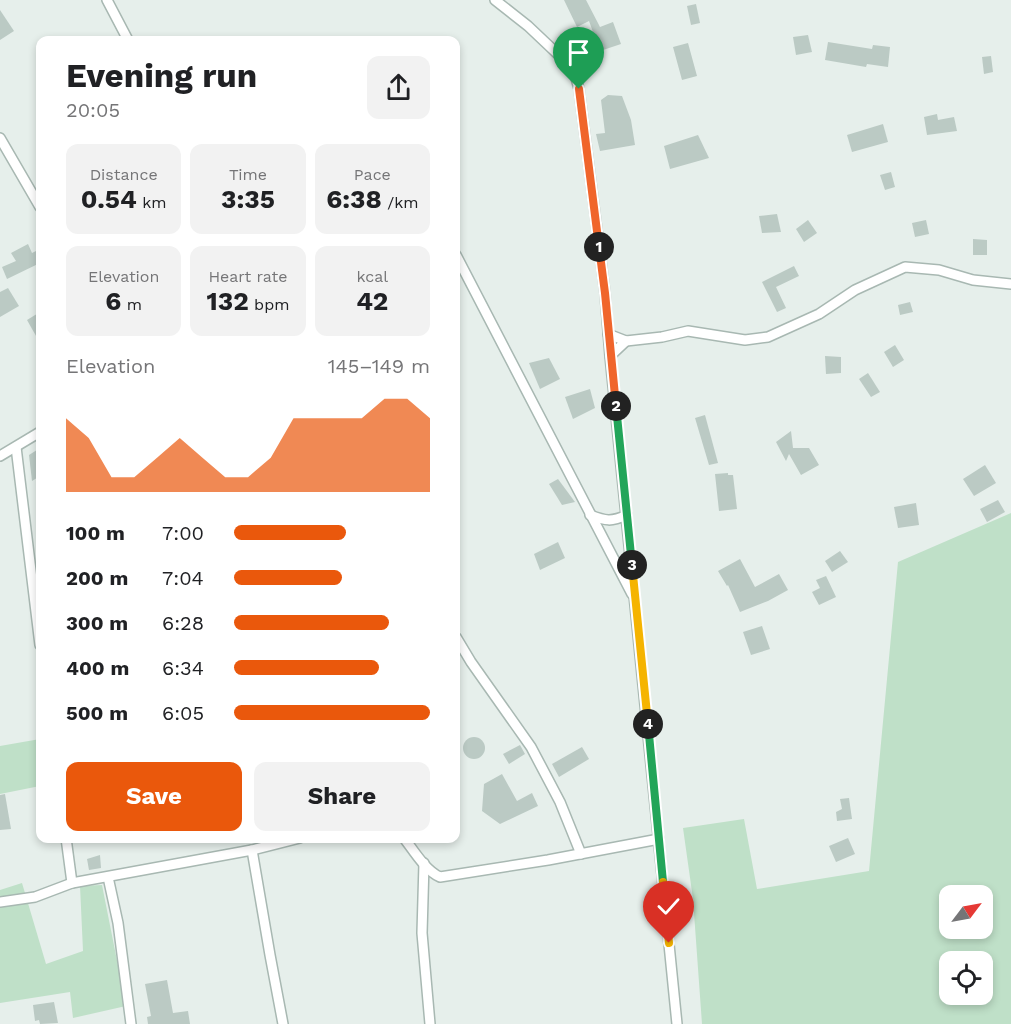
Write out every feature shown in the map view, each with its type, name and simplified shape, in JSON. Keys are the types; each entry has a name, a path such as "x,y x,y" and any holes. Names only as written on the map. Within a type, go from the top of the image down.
{"street":[{"path":"107,0 126,36"},
{"path":"495,0 528,26 565,61 574,71 579,89 605,293 677,1024"},
{"path":"0,138 36,200"},
{"path":"460,263 636,600"},
{"path":"608,334 626,340 688,331 745,340 768,337 819,314 855,290 905,267 939,270 973,280 1011,284"},
{"path":"610,356 626,340"},
{"path":"0,456 36,434"},
{"path":"16,447 36,612"},
{"path":"590,515 607,521 627,515"},
{"path":"460,644 531,747 560,802 581,854"},
{"path":"408,843 424,863 440,877 659,839"},
{"path":"67,843 72,883"},
{"path":"0,902 35,897 72,883 108,878 280,843"},
{"path":"252,850 283,1024"},
{"path":"424,863 422,933 430,1024"},
{"path":"108,878 118,923 130,1024"}],"green space":[{"path":"1011,513 1011,1024 702,1024 693,899 683,828 744,819 757,889 869,871 898,562"},
{"path":"36,740 36,787 0,794 0,746"},
{"path":"22,883 46,964 83,951 80,886 102,885 126,1006 73,1018 70,992 0,1003 0,890"}],"building":[{"path":"564,0 586,0 600,27 613,22 621,44 600,51 589,21 577,27"},
{"path":"696,4 700,23 691,25 687,6"},
{"path":"0,10 14,31 0,40"},
{"path":"808,35 812,52 796,55 793,37"},
{"path":"828,42 872,49 873,45 890,47 888,67 867,64 866,67 825,60"},
{"path":"688,43 697,76 682,80 673,47"},
{"path":"991,56 993,72 984,74 982,57"},
{"path":"608,95 622,96 631,120 635,145 600,151 596,134 605,133 601,100"},
{"path":"937,114 938,120 954,117 957,131 927,135 924,117"},
{"path":"883,124 888,142 852,152 847,135"},
{"path":"698,135 709,158 670,169 664,146"},
{"path":"891,172 895,187 885,190 880,175"},
{"path":"777,214 781,232 762,233 759,216"},
{"path":"808,220 817,233 804,242 796,229"},
{"path":"926,220 929,234 915,237 912,223"},
{"path":"973,239 987,240 987,255 973,255"},
{"path":"28,244 32,253 36,251 36,265 7,279 2,267 16,261 11,253"},
{"path":"794,266 799,276 776,287 786,308 777,312 762,282"},
{"path":"8,288 19,306 0,317 0,292"},
{"path":"910,302 913,312 900,315 898,305"},
{"path":"36,314 36,336 27,320"},
{"path":"895,345 904,360 893,367 884,352"},
{"path":"825,356 841,357 841,373 826,374"},
{"path":"549,358 560,379 540,389 529,363"},
{"path":"868,373 880,392 871,397 859,379"},
{"path":"590,389 595,408 573,419 565,397"},
{"path":"705,415 718,463 709,465 695,418"},
{"path":"791,431 793,448 809,448 819,465 801,475 789,454 786,461 776,442"},
{"path":"36,451 36,478 32,481 29,455"},
{"path":"985,465 996,483 974,496 963,479"},
{"path":"728,473 728,475 733,475 737,509 719,511 715,474"},
{"path":"558,479 575,502 562,505 549,484"},
{"path":"998,500 1005,512 987,522 980,509"},
{"path":"916,503 919,525 898,528 894,507"},
{"path":"558,542 565,558 540,570 534,554"},
{"path":"840,551 848,562 832,572 825,561"},
{"path":"740,559 755,587 779,574 788,590 740,612 728,585 718,571"},
{"path":"826,576 836,597 819,605 812,592 820,588 816,580"},
{"path":"762,626 770,649 751,655 743,632"},
{"path":"474,737 482,740 485,748 482,756 474,759 466,756 463,748 466,740"},
{"path":"520,745 525,754 509,764 503,754"},
{"path":"582,747 589,759 559,777 552,764"},
{"path":"502,774 517,801 532,793 538,806 500,824 482,811 484,784"},
{"path":"5,794 11,829 0,830 0,795"},
{"path":"849,798 852,819 837,821 836,812 842,809 840,799"},
{"path":"848,838 855,854 836,862 829,846"},
{"path":"100,855 101,868 89,870 87,859"},
{"path":"167,980 173,1013 188,1011 190,1024 148,1024 147,1017 151,1016 145,984"},
{"path":"54,1002 58,1023 40,1024 39,1020 35,1021 33,1005"}],"route":[{"path":"579,89 605,293 669,943"}]}
